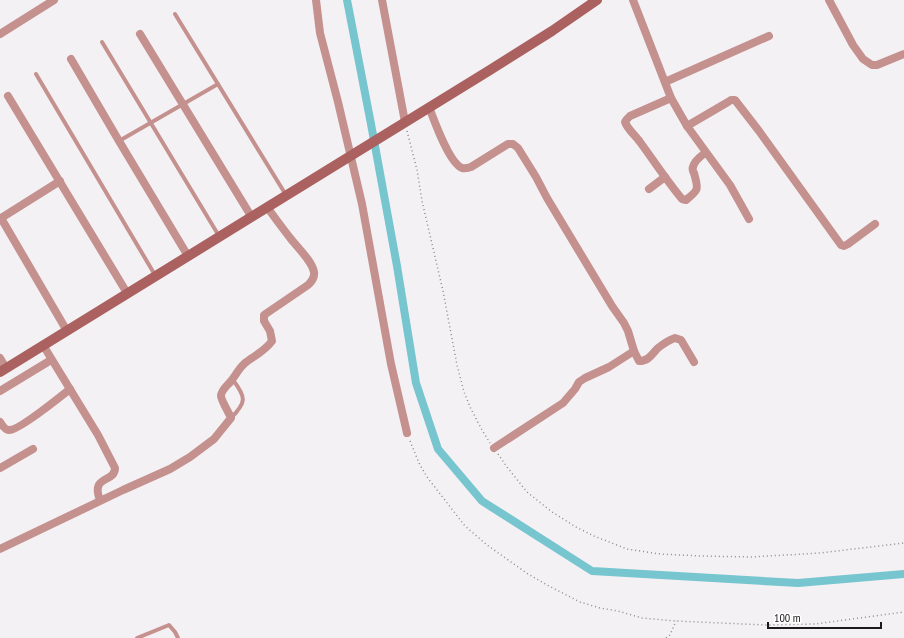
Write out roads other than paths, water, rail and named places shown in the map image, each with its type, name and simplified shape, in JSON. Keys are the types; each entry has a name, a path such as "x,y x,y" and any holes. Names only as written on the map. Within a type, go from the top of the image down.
{"street":[{"path":"0,34 54,0"},
{"path":"316,0 320,33 362,204 391,364 407,433"},
{"path":"382,0 405,122"},
{"path":"0,358 3,370 552,31 598,0"},
{"path":"633,0 671,98 705,153 730,185 749,219"},
{"path":"830,0 853,45 868,64 877,65 904,54"},
{"path":"140,34 252,216"},
{"path":"665,82 769,36"},
{"path":"71,59 188,256"},
{"path":"8,96 127,293"},
{"path":"671,98 630,116 625,122 627,127 639,140 682,199 686,200 694,195 697,190 692,167 695,162 705,153"},
{"path":"687,126 728,102 735,100 738,102 841,244 844,246 848,244 875,224"},
{"path":"429,107 448,152 453,160 462,168 471,167 508,144 513,144 518,148 612,306 624,322 634,351 640,361 648,359 666,342 675,338 681,340 694,362"},
{"path":"649,189 665,177"},
{"path":"60,181 0,218 67,330"},
{"path":"0,549 100,500 170,469 190,457 214,438 231,418 222,400 222,391 245,363 264,350 272,341 270,331 264,321 264,315 308,286 314,275 314,271 309,261 291,240 267,207"},
{"path":"43,345 98,435 115,468 115,473 98,486 97,492 100,500"},
{"path":"494,448 563,403 579,382 609,367 634,351"},
{"path":"0,391 51,360"},
{"path":"0,422 7,430 14,429 29,420 70,389"},
{"path":"0,468 33,449"}],"lane":[{"path":"175,14 286,195"},
{"path":"102,42 219,236"},
{"path":"36,74 156,275"},
{"path":"119,141 218,84"},
{"path":"231,418 239,410 243,400 243,396 232,380"},
{"path":"137,638 169,625 178,638"}],"waterway":[{"path":"347,0 397,266 416,383 438,449 482,501 592,571 798,583 904,574"}]}
